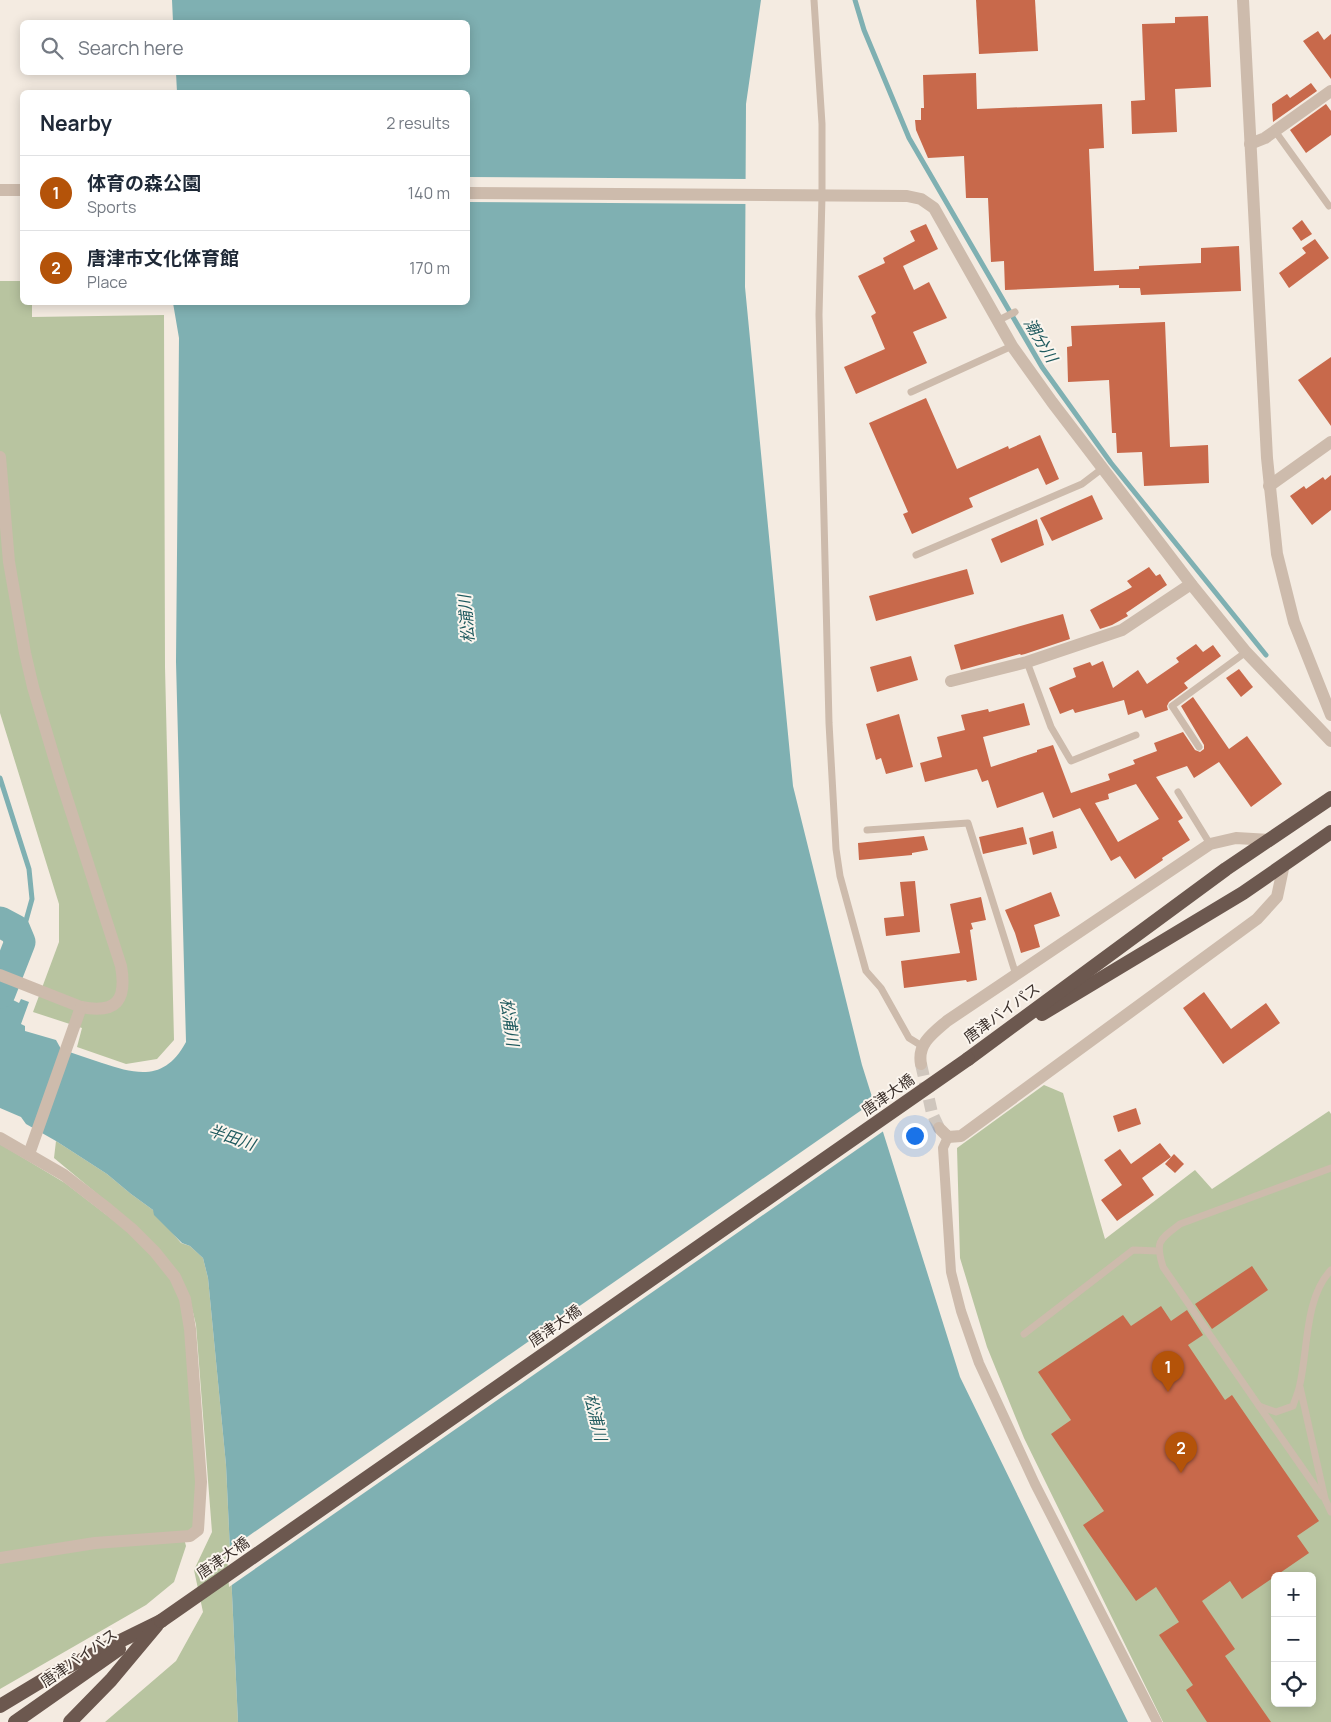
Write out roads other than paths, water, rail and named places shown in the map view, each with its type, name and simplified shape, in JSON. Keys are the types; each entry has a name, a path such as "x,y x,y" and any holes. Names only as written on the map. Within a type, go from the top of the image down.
{"highway":[{"name":"唐津バイパス","path":"968,1059 1226,869 1331,798"},
{"name":"唐津バイパス","path":"968,1059 1243,893 1331,832"},
{"name":"唐津大橋","path":"161,1620 968,1059"},
{"name":"唐津バイパス","path":"15,1722 161,1620"},
{"path":"0,1706 54,1674 161,1620"},
{"path":"70,1722 111,1680 161,1620"}],"street":[{"path":"1243,0 1269,486 1277,554 1294,622 1331,714"},
{"path":"1250,144 1265,138 1331,91"},
{"path":"0,190 20,190"},
{"path":"470,193 906,196 921,199 934,208 1006,316 1012,346 1052,402 1191,584 1246,652 1331,741"},
{"path":"1269,486 1331,442"},
{"path":"0,457 9,562 31,678 59,774 121,966 124,981 123,992 113,1006 104,1010 94,1010 81,1007 0,975"},
{"path":"951,681 1027,662 1122,630 1191,584"},
{"path":"920,1064 919,1057 922,1046 947,1021 1210,844 1236,838 1270,840"},
{"path":"939,1128 948,1137 961,1136 1257,918 1277,897 1284,864"},
{"path":"29,1154 81,1007"},
{"path":"948,1137 942,1148 951,1272 961,1311 979,1363 1035,1484 1157,1722"},
{"path":"0,1138 64,1175 108,1209 155,1252 175,1277 185,1299 190,1329 201,1482 198,1530 190,1536 95,1544 0,1558"}],"lane":[{"path":"814,0 822,124 820,315 829,723 836,849 840,876 866,971 881,988 909,1038 922,1046"},
{"path":"1274,131 1329,206"},
{"path":"911,392 1012,346"},
{"path":"916,555 1082,484 1102,468"},
{"path":"1199,747 1172,706 1246,652"},
{"path":"1027,662 1051,727 1071,761 1136,735"},
{"path":"1178,792 1210,844"},
{"path":"867,830 968,823 1016,975"},
{"path":"1331,1168 1180,1224 1162,1238 1158,1252 1163,1267 1325,1499 1331,1512"},
{"path":"1024,1334 1133,1250 1158,1252"},
{"path":"1259,1406 1276,1412 1293,1406 1300,1386 1312,1308 1324,1278 1331,1270"},
{"path":"1300,1386 1325,1499"}],"water":[{"path":"172,0 761,0 746,104 745,287 793,786 862,1065 960,1377 1128,1722 238,1722 226,1465 208,1278 203,1258 190,1246 182,1243 154,1215 153,1210 107,1174 26,1124 21,1117 0,1108 0,989 12,994 11,999 19,1003 21,999 29,1002 21,1024 25,1026 25,1031 56,1040 61,1049 115,1067 139,1072 150,1072 160,1069 178,1055 186,1042 176,662 179,338 173,305 470,305 470,90 177,90 176,75 470,75 470,20 173,20"}],"waterway":[{"name":"潮分川","path":"855,0 864,30 909,138 1042,367 1111,463 1266,655"},
{"path":"0,778 29,869 32,899 20,942"},
{"path":"0,922 15,930 20,942 0,993"}],"tunnel":[{"path":"921,1064 932,1113 939,1128"}],"place":[{"name":"体育の森公園","path":"1168,1392"},
{"name":"唐津市文化体育館","path":"1181,1473"}],"water label":[{"name":"松浦川","path":"466,619"},
{"name":"松浦川","path":"510,1022"},
{"name":"半田川","path":"232,1137"},
{"name":"松浦川","path":"596,1417"}]}
